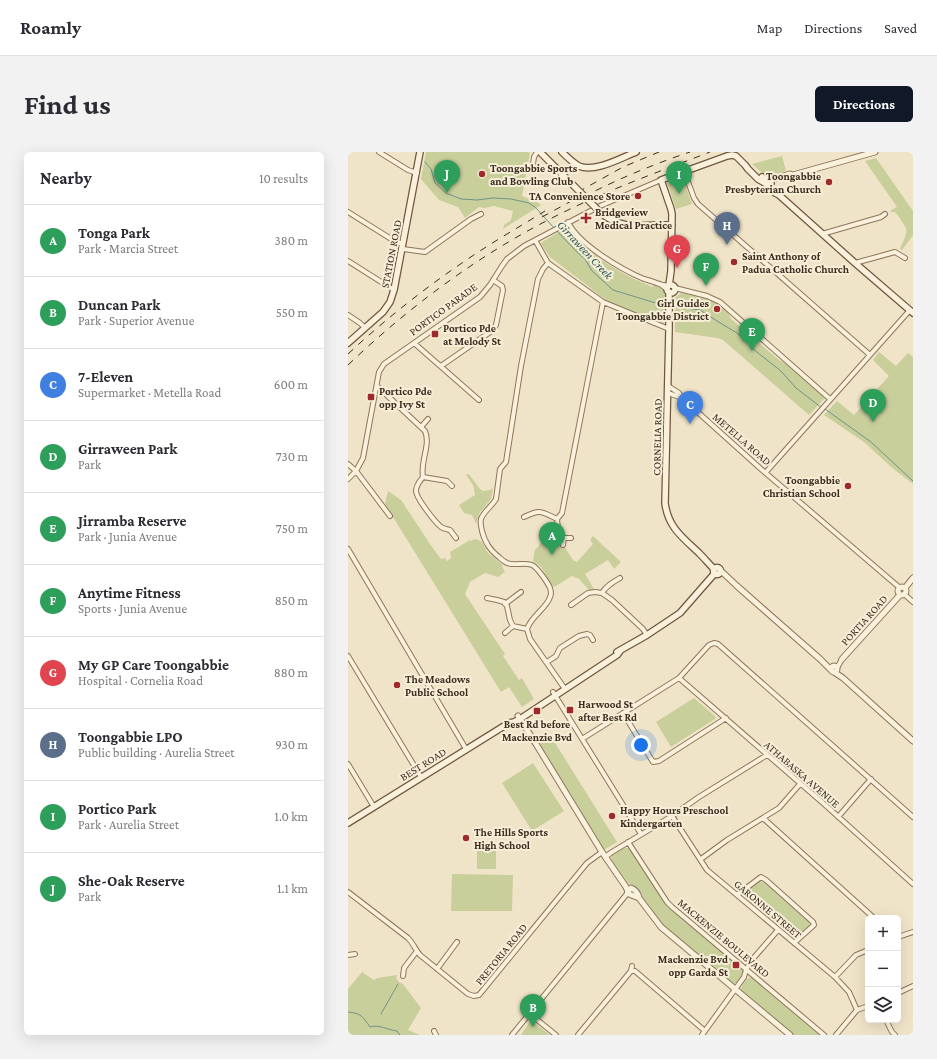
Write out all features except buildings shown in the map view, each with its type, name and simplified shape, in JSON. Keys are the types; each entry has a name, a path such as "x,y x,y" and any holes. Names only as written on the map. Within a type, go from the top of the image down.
{"main road":[{"name":"STATION ROAD","path":"348,343 383,312 392,297 420,152"},
{"path":"539,152 610,220 624,225 633,226 672,225"},
{"path":"562,152 579,166 590,169 636,152"},
{"name":"PORTICO PARADE","path":"660,180 734,155 769,182"},
{"name":"CORNELIA ROAD","path":"660,180 672,212 665,503 670,521 675,529 717,570"},
{"path":"769,182 775,193 911,311"},
{"name":"BEST ROAD","path":"348,823 466,749 509,723 514,722 519,717 564,687 647,635 680,612 717,570"}],"street":[{"path":"379,152 408,170 417,173"},
{"path":"533,164 534,157 539,152"},
{"path":"769,182 790,174 793,175 875,152"},
{"path":"684,171 694,198 700,206 870,355"},
{"name":"PORTICO PARADE","path":"356,471 363,458 379,372 382,367 480,297 490,286 507,259 519,249 600,206 660,180"},
{"path":"348,212 403,246 425,252 471,219 481,214"},
{"path":"822,234 881,217 885,214"},
{"path":"568,222 570,227 577,234 602,256 632,273 660,284 671,291 684,291 707,296 720,302 830,399"},
{"path":"534,240 548,263 603,302 670,329"},
{"path":"855,263 895,252 905,258"},
{"path":"348,261 394,290"},
{"path":"548,263 542,269 538,279 521,366 506,462 500,469 496,499 494,503 486,510 481,520 481,528 486,543 492,552 507,563 526,563 535,566 550,588 550,598 529,624 527,629 530,639 564,687"},
{"path":"441,366 493,330 496,325 503,290 502,286 493,280"},
{"path":"563,545 564,538 558,530 557,519 562,513 564,505 603,302"},
{"path":"766,472 830,399 911,311"},
{"path":"348,315 360,323 364,328"},
{"path":"414,343 479,400"},
{"path":"377,386 425,431 427,438 421,471 423,477"},
{"name":"METELLA ROAD","path":"668,386 679,393 682,398 766,472 902,588"},
{"name":"METELLA ROAD","path":"668,393 682,398"},
{"path":"421,427 428,419"},
{"path":"348,464 356,471 390,516"},
{"path":"348,479 356,471"},
{"path":"423,477 447,481 452,486"},
{"path":"423,477 416,486 416,492 420,500 433,519 444,528 450,530 456,538"},
{"path":"524,517 539,511 545,512 557,519"},
{"path":"564,538 570,538"},
{"path":"348,549 466,749"},
{"name":"CORNELIA ROAD","path":"717,570 820,659 834,668 843,678 913,741"},
{"path":"602,593 612,582 620,578"},
{"path":"913,578 898,591 913,602"},
{"path":"505,604 522,592"},
{"path":"571,605 588,593 602,593 612,600 643,629 647,635"},
{"name":"PORTIA ROAD","path":"834,668 902,594"},
{"path":"488,598 504,602 507,606 513,626"},
{"path":"504,633 513,626 527,629"},
{"path":"547,662 556,656 560,648 579,636 587,634 593,640"},
{"path":"582,739 679,678 709,645 714,643 718,644 913,817"},
{"path":"348,656 421,777"},
{"name":"ATHABASKA AVENUE","path":"679,678 913,884"},
{"path":"554,694 641,834"},
{"path":"623,713 653,762 659,761 726,718"},
{"path":"519,717 604,855 628,891"},
{"path":"604,855 612,852 672,816 699,797 767,755"},
{"path":"348,764 374,807"},
{"path":"838,817 871,779"},
{"path":"701,859 727,840 782,806 800,784"},
{"name":"GARONNE STREET","path":"672,816 707,870 835,978 849,992 857,1010"},
{"path":"764,818 871,915"},
{"name":"MACKENZIE BOULEVARD","path":"628,842 667,902 824,1035"},
{"name":"PRETORIA ROAD","path":"349,889 410,939 417,952 468,994 474,996 479,995 587,863 604,855"},
{"path":"737,895 760,877 766,880 813,922 814,925 794,943"},
{"path":"512,1035 631,888 638,894 639,898 662,927 790,1035"},
{"path":"702,1035 736,990 751,961 778,930"},
{"path":"901,936 913,932"},
{"path":"437,969 458,942"},
{"path":"835,978 856,955 866,951"},
{"path":"403,976 405,966 417,952"},
{"path":"348,955 355,954"},
{"path":"578,1035 632,968 705,1031"},
{"path":"901,992 913,986"},
{"path":"836,1035 857,1010 865,1007"},
{"path":"530,1014 556,1035"},
{"path":"888,1023 895,1035"}],"green space":[{"name":"Toongabbie Sports and Bowling Club","path":"426,152 528,152 530,153 522,196 541,205 503,229 504,225 511,220 513,211 494,206 485,208 479,207 465,218 458,207 439,200 421,179"},
{"path":"782,156 786,171 769,176 766,176 752,164"},
{"path":"876,158 913,211 913,235 902,250 900,249 906,230 896,213 891,212 891,210 897,207 865,161"},
{"path":"683,178 692,204 676,209 667,183"},
{"path":"566,228 569,228 570,234 580,243 609,265 641,282 653,287 654,284 663,289 665,292 665,322 659,322 613,304 550,257 541,244 542,242"},
{"path":"681,293 710,300 723,307 728,312 731,319 825,398 809,415 723,340 675,332 675,298"},
{"path":"879,352 896,366 908,353 913,357 913,484 891,467 864,442 824,415 837,401 854,415 889,376 873,360"},
{"path":"469,474 483,491 493,488 491,499 480,512 476,524 472,515 464,513 459,505 475,495 473,485 466,475"},
{"path":"388,491 401,500 441,559 445,558 447,561 451,558 450,552 470,540 475,539 481,541 488,553 503,565 502,566 505,572 498,577 485,573 470,582 465,594 505,654 503,656 519,680 522,678 534,699 522,707 509,687 501,692 385,504"},
{"path":"555,526 557,533 561,538 561,545 564,546 573,560 577,562 593,544 590,540 593,536 621,562 614,569 608,560 585,574 594,589 589,590 579,579 572,576 553,587 541,567 533,561 535,549"},
{"path":"694,698 716,717 671,747 656,722"},
{"path":"553,735 552,738 617,842 604,850 539,744"},
{"path":"533,763 564,811 532,831 502,783"},
{"path":"477,848 496,848 496,869 477,869"},
{"path":"624,848 631,849 667,905 743,970 744,974 738,982 734,984 731,982 663,925 637,890 628,883 611,859 612,855"},
{"path":"452,874 513,875 512,911 451,911"},
{"path":"760,881 766,883 810,922 809,926 802,934 791,938 745,899 747,890"},
{"path":"362,972 374,980 377,978 397,975 396,978 403,984 421,1008 408,1030 420,1035 348,1035 348,989"},
{"path":"752,977 821,1035 794,1035 741,991 744,982"},
{"path":"531,1020 550,1035 521,1035"}],"waterway":[{"name":"Girraween Creek","path":"425,162 431,169 435,183 446,193 461,199 511,199 529,203 536,208 554,228"},
{"name":"Girraween Creek","path":"556,230 585,259 592,271 613,290 666,305"},
{"name":"Girraween Creek","path":"671,306 700,310 737,333 748,342 753,349 781,371 796,388 822,408"},
{"name":"Girraween Creek","path":"825,409 871,442 913,481"},
{"path":"381,1014 398,984"},
{"path":"348,1012 356,1013 361,1016 370,1027 380,1027 397,1031 400,1035"}],"railway":[{"path":"578,192 623,167 659,152"},
{"path":"583,197 636,172 690,152"},
{"path":"348,365 397,321 449,281 505,244 562,213 598,196 710,152"},
{"path":"542,217 588,192"},
{"path":"348,354 413,298 465,261 545,211"}],"place":[{"name":"Toongabbie Sports and Bowling Club","path":"482,174"},
{"name":"Toongabbie Presbyterian Church","path":"829,182"},
{"name":"She-Oak Reserve","path":"447,193"},
{"name":"Portico Park","path":"679,194"},
{"name":"TA Convenience Store","path":"638,196"},
{"name":"Bridgeview Medical Practice","path":"586,218"},
{"name":"Toongabbie LPO","path":"727,245"},
{"name":"Saint Anthony of Padua Catholic Church","path":"734,262"},
{"name":"My GP Care Toongabbie","path":"677,268"},
{"name":"Anytime Fitness","path":"706,286"},
{"name":"Girl Guides Toongabbie District","path":"717,309"},
{"name":"Portico Pde at Melody St","path":"435,334"},
{"name":"Jirramba Reserve","path":"752,351"},
{"name":"Portico Pde opp Ivy St","path":"371,397"},
{"name":"Girraween Park","path":"873,422"},
{"name":"7-Eleven","path":"690,424"},
{"name":"Toongabbie Christian School","path":"848,486"},
{"name":"Tonga Park","path":"552,555"},
{"name":"The Meadows Public School","path":"397,685"},
{"name":"Harwood St after Best Rd","path":"570,710"},
{"name":"Best Rd before Mackenzie Bvd","path":"537,711"},
{"name":"Happy Hours Preschool Kindergarten","path":"612,816"},
{"name":"The Hills Sports High School","path":"466,838"},
{"name":"Mackenzie Bvd opp Garda St","path":"736,965"},
{"name":"Duncan Park","path":"533,1027"}]}
